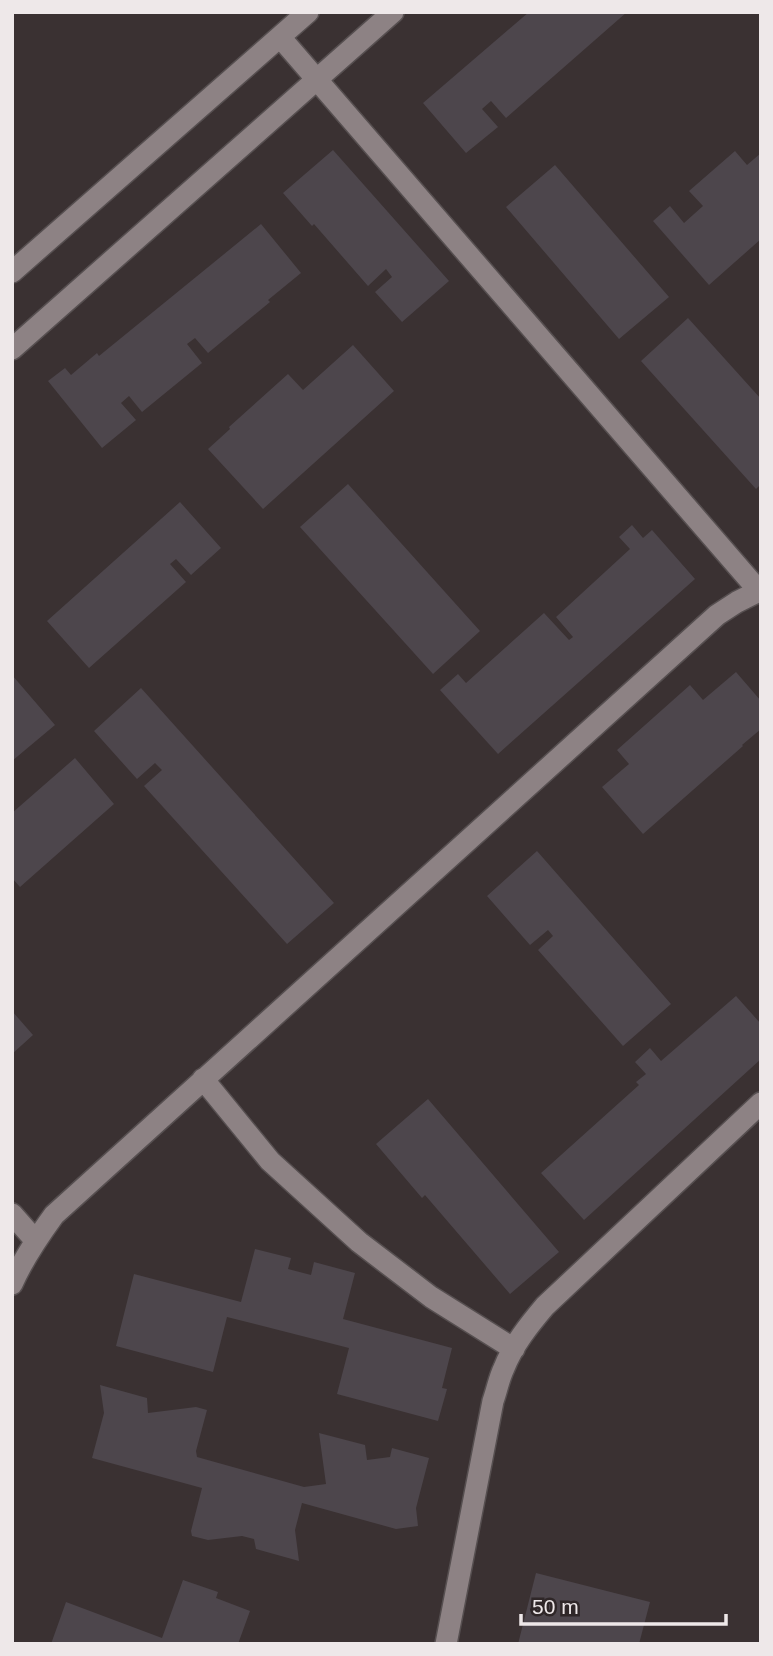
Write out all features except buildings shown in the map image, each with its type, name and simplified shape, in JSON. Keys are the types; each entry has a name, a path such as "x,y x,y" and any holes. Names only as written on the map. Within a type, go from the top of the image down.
{"street":[{"path":"12,272 308,12"},
{"path":"12,349 393,12"},
{"path":"12,1284 35,1240 54,1215 717,615 760,591 280,37"},
{"path":"203,1079 271,1161 359,1242 431,1297 514,1349"},
{"path":"446,1644 493,1401 503,1368 514,1349 545,1306 761,1103"},
{"path":"12,1214 35,1240"}]}
